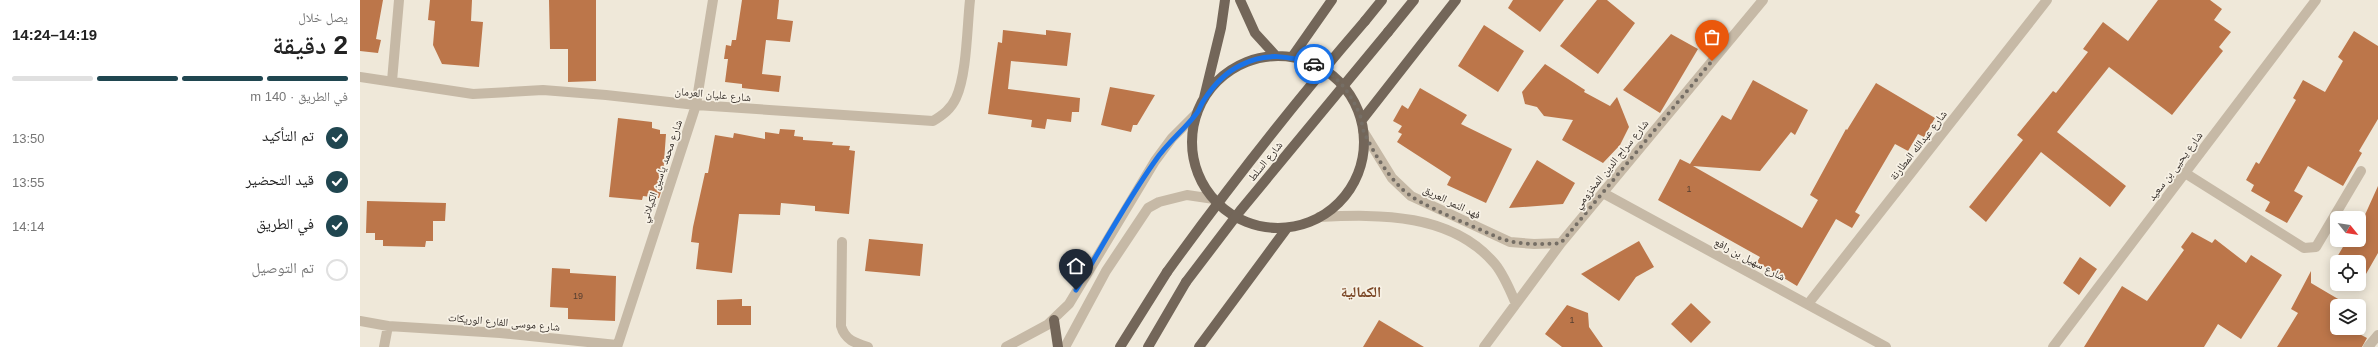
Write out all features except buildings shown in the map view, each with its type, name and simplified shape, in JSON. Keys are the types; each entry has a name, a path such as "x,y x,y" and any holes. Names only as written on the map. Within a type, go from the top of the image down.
{"main road":[{"path":"1204,100 1221,28 1225,0"},
{"path":"1240,0 1255,33 1276,56"},
{"path":"1292,57 1332,0"},
{"name":"شارع السلط","path":"1120,347 1168,272 1232,183 1295,103 1382,0"},
{"name":"شارع السلط","path":"1148,347 1186,282 1240,211 1414,0"},
{"path":"1362,120 1456,0"},
{"path":"1276,56 1292,57 1316,64 1336,78 1352,97 1362,120 1364,141 1362,164 1350,190 1330,211 1310,222 1287,228 1260,226 1235,216 1214,199 1198,173 1192,143 1197,113 1204,100 1223,76 1240,65 1260,57 1276,56"},
{"path":"1199,347 1287,228"},
{"path":"1054,320 1058,347"}],"street":[{"path":"392,81 399,0"},
{"name":"شارع محمد ياسين الكيلاني","path":"617,346 696,106 713,0"},
{"name":"شارع عليان العرمان","path":"360,77 392,81 439,91 473,94 543,90 606,95 696,106 933,121 943,116 957,97 961,81 970,0"},
{"name":"شارع سراج الدين المخزومي","path":"1484,347 1561,243 1763,0"},
{"name":"شارع عبدالله المطارنة","path":"1808,304 2047,0"},
{"name":"شارع يحيى بن سعيد","path":"2053,347 2316,0"},
{"path":"1006,347 1039,331 1054,320 1069,304 1154,161 1172,138 1197,113"},
{"name":"فهد النمر العريق","path":"1363,131 1388,173 1402,190 1431,207 1510,242 1534,244 1561,243"},
{"path":"2185,172 2304,248 2310,249 2316,247 2361,171"},
{"name":"شارع سهيل بن رافع","path":"1603,193 1886,347"},
{"path":"1065,347 1106,271 1148,208 1159,202 1187,195 1214,199"},
{"path":"1319,217 1398,217 1431,223 1454,232 1482,251 1496,264 1516,304"},
{"path":"1454,232 1460,220"},
{"path":"842,242 841,326 846,337 854,343 868,347"},
{"name":"شارع موسى الفارع الوريكات","path":"360,321 388,326 500,333 617,346"},
{"path":"384,347 388,326"},
{"path":"2368,347 2378,335"}],"way so far":[{"path":"1314,64 1336,78 1352,97 1362,120 1363,131 1381,162 1402,190 1431,207 1499,238 1510,242 1544,244 1561,243 1712,61"}],"district":[{"name":"الكمالية","path":"1361,292"}],"route":[{"path":"1076,290 1154,161 1172,138 1197,113 1204,100 1223,76 1240,65 1260,57 1292,57 1314,64"}]}
